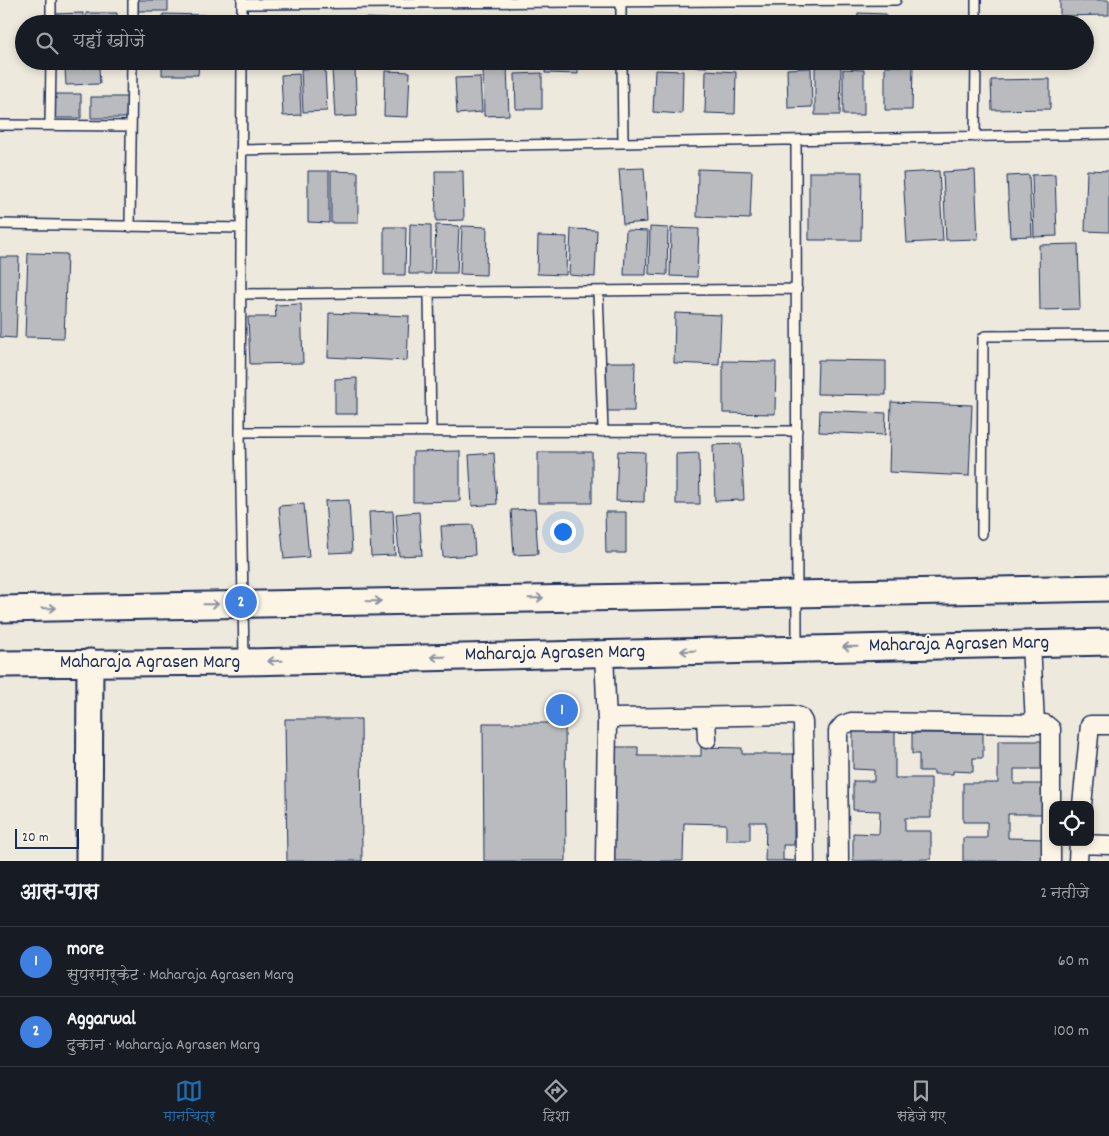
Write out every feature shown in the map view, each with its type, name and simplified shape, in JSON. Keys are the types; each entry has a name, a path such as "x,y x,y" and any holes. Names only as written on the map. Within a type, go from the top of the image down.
{"street":[{"path":"0,609 1109,588"},
{"name":"Maharaja Agrasen Marg","path":"0,664 244,662 1109,642"},
{"path":"1031,643 1036,724"},
{"path":"604,653 607,723 605,861"},
{"path":"89,861 90,662"},
{"path":"607,723 613,718 793,715 800,717 803,722 805,861"},
{"path":"706,717 707,739"},
{"path":"839,861 838,731 843,725 851,722 1045,724 1051,729 1051,861"},
{"path":"1082,801 1090,725 1109,725"},
{"path":"1078,849 1109,844"}],"lane":[{"path":"51,0 51,15"},
{"path":"133,0 133,15"},
{"path":"242,15 242,2 896,0"},
{"path":"976,0 976,15"},
{"path":"621,2 621,15"},
{"path":"50,125 51,70"},
{"path":"130,227 132,70"},
{"path":"242,70 240,432 244,662"},
{"path":"622,70 623,143"},
{"path":"976,70 976,137"},
{"path":"0,124 131,126"},
{"path":"242,150 1109,134"},
{"path":"796,140 797,648"},
{"path":"0,224 241,228"},
{"path":"241,294 797,288"},
{"path":"598,291 603,432"},
{"path":"429,292 431,432"},
{"path":"982,534 983,338 985,336 1109,335"},
{"path":"240,432 797,432"}],"building":[{"path":"135,0 168,0 168,11 135,11"},
{"path":"1060,0 1109,0 1109,15 1060,15"},
{"path":"83,13 83,15 53,15"},
{"path":"86,13 117,13 117,15 86,15"},
{"path":"858,13 886,14 886,15 858,15"},
{"path":"163,14 205,15 163,15"},
{"path":"65,70 99,70 100,84 66,85"},
{"path":"162,70 198,70 198,75 162,75"},
{"path":"301,70 325,70 327,111 303,112"},
{"path":"332,70 355,70 357,116 335,117"},
{"path":"483,70 507,70 509,115 484,116"},
{"path":"545,70 578,70 578,74 545,73"},
{"path":"655,70 683,71 682,114 653,112"},
{"path":"706,70 736,72 735,114 705,113"},
{"path":"787,70 811,70 812,107 788,108"},
{"path":"815,70 841,70 840,115 815,115"},
{"path":"843,70 864,70 864,115 843,115"},
{"path":"885,70 913,70 912,110 885,110"},
{"path":"385,71 410,72 408,117 384,116"},
{"path":"542,73 542,109 516,109 515,74"},
{"path":"299,74 301,115 283,116 281,75"},
{"path":"480,77 482,112 457,114 455,78"},
{"path":"1050,79 1050,109 992,110 991,80"},
{"path":"52,94 81,94 81,118 52,118"},
{"path":"91,97 127,97 127,118 91,118"},
{"path":"644,168 647,222 623,224 619,169"},
{"path":"698,169 752,171 750,219 697,217"},
{"path":"975,170 978,239 946,240 943,172"},
{"path":"1087,170 1109,171 1109,232 1085,231"},
{"path":"308,171 329,171 329,223 308,222"},
{"path":"331,171 358,172 358,223 331,223"},
{"path":"435,171 463,171 464,220 436,221"},
{"path":"939,171 943,241 907,243 903,173"},
{"path":"809,172 862,172 861,240 809,240"},
{"path":"1055,174 1057,236 1034,237 1032,175"},
{"path":"1029,175 1032,236 1010,237 1007,176"},
{"path":"410,224 431,225 431,274 409,274"},
{"path":"436,225 459,226 457,273 434,273"},
{"path":"462,226 487,227 486,275 460,274"},
{"path":"384,227 406,227 405,275 384,275"},
{"path":"650,227 668,228 667,275 649,274"},
{"path":"671,228 699,229 697,277 670,276"},
{"path":"571,229 597,230 595,277 569,275"},
{"path":"626,230 648,231 646,275 624,275"},
{"path":"538,236 567,237 566,275 537,274"},
{"path":"1078,244 1080,309 1040,310 1039,245"},
{"path":"28,253 67,254 64,338 25,337"},
{"path":"0,257 19,257 16,338 0,337"},
{"path":"301,304 303,363 250,364 248,317 276,317 275,305"},
{"path":"329,313 409,316 407,361 328,357"},
{"path":"675,313 721,315 719,365 674,363"},
{"path":"818,360 886,361 886,395 817,394"},
{"path":"723,361 776,362 775,414 723,413"},
{"path":"606,362 635,362 634,411 606,411"},
{"path":"357,378 357,414 335,414 335,379"},
{"path":"891,402 972,405 969,476 889,472"},
{"path":"820,410 886,413 885,435 819,432"},
{"path":"741,444 744,500 715,501 713,445"},
{"path":"460,451 460,501 413,502 413,452"},
{"path":"618,451 645,452 644,502 616,501"},
{"path":"538,452 592,452 592,503 538,503"},
{"path":"494,453 497,504 472,506 469,455"},
{"path":"699,453 700,504 676,504 676,454"},
{"path":"349,500 352,552 329,553 325,501"},
{"path":"304,504 309,557 284,559 279,506"},
{"path":"535,509 538,554 514,555 511,510"},
{"path":"393,511 395,555 371,556 369,512"},
{"path":"419,512 422,555 399,556 396,514"},
{"path":"605,512 626,512 626,553 606,553"},
{"path":"473,525 475,555 443,557 441,526"},
{"path":"285,719 361,719 362,861 287,861"},
{"path":"483,723 565,723 566,861 484,861"},
{"path":"853,731 895,731 895,778 931,778 931,818 905,818 905,831 931,831 931,859 853,861 853,833 879,834 880,811 853,810 853,781 874,781 874,770 853,769"},
{"path":"912,733 983,733 983,758 973,758 973,772 953,771 953,774 934,774 934,771 919,771 919,754 912,754"},
{"path":"998,741 1044,741 1044,769 1014,769 1014,784 1044,784 1044,814 1008,814 1008,838 1044,839 1044,861 963,861 963,838 987,838 987,822 963,822 963,783 998,783"},
{"path":"611,747 638,747 638,756 701,756 701,747 742,748 742,754 794,754 794,845 783,845 783,860 794,861 765,861 766,822 750,822 750,840 726,840 726,824 684,823 683,861 611,861"}],"place":[{"name":"Aggarwal","path":"241,602"},
{"name":"more","path":"562,710"}]}
